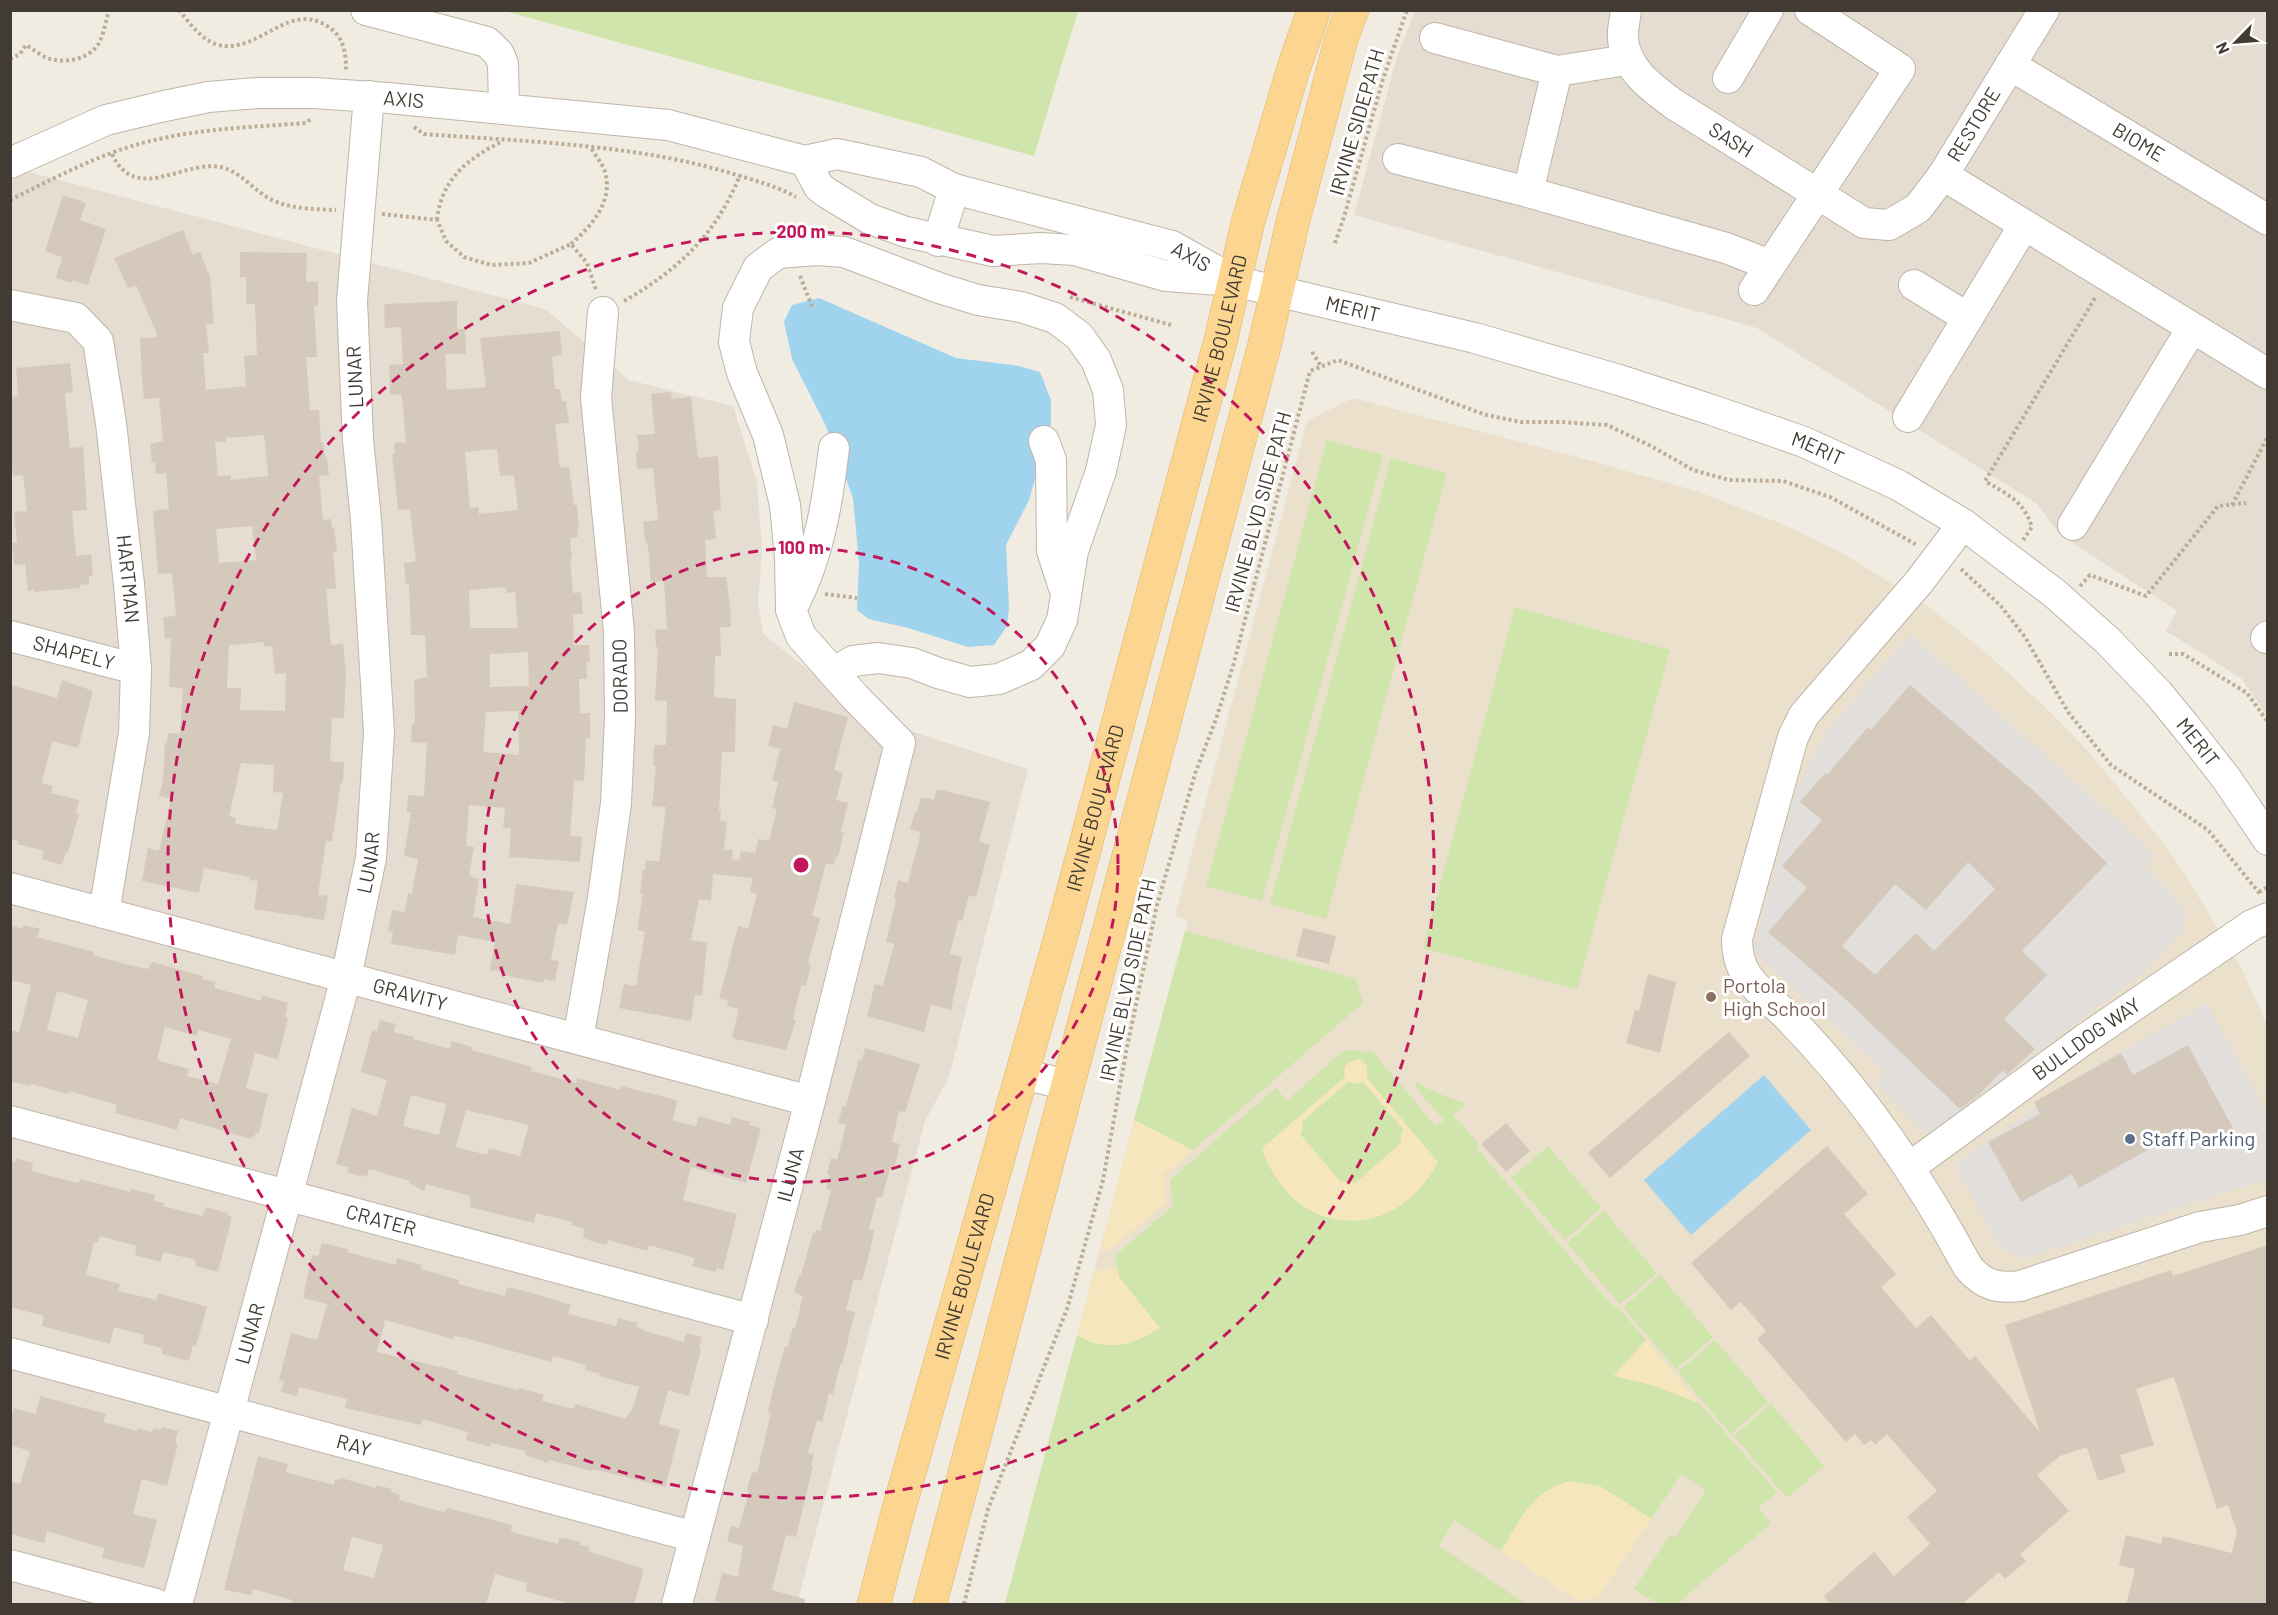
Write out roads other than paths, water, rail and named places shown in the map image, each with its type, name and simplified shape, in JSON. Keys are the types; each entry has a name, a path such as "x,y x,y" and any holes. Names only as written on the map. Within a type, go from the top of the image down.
{"main road":[{"name":"IRVINE BOULEVARD","path":"874,1605 896,1519 1064,929 1218,351 1248,222 1294,67 1314,10"},
{"path":"930,1605 1264,347 1341,40 1352,10"}],"street":[{"path":"366,10 487,42 499,54 503,64 504,108"},
{"path":"1435,38 1557,71 1627,60 1623,38 1626,10"},
{"path":"1728,78 1768,10"},
{"path":"1754,290 1900,69 1810,10"},
{"name":"RESTORE","path":"1889,225 1918,208 1943,175 2044,10"},
{"name":"SASH","path":"1627,60 1649,86 1675,105 1864,223 1889,225"},
{"name":"BIOME","path":"2010,65 2268,220"},
{"path":"1528,192 1557,71"},
{"name":"AXIS","path":"10,163 106,120 208,97 258,93 356,95 504,108 668,125 806,161 837,154 921,172 954,189 1172,246 1234,281"},
{"name":"LUNAR","path":"177,1605 346,978 371,858 379,733 366,520 358,440 351,300 359,212 356,95"},
{"path":"1398,159 1528,192 1726,248 1770,266"},
{"name":"AXIS","path":"806,161 819,187 870,219 906,232 993,251 1041,248 1075,250 1166,276 1234,281"},
{"path":"1943,175 2268,374"},
{"path":"938,240 954,189"},
{"path":"1908,417 2024,225"},
{"path":"817,250 844,252 939,288 978,300 1021,307 1055,318 1079,336 1096,360 1108,390 1111,425 1101,471 1073,551 1062,620 1050,646 1030,665 999,679 970,682 939,674 912,663 878,658 854,661 834,672 801,636 791,610 790,558 785,505 768,435 742,373 734,342 738,308 758,268 778,253 817,250"},
{"name":"MERIT","path":"1234,281 1475,338 1619,380 1804,442 1888,481 1963,524 2066,602 2107,640 2158,693 2226,777 2268,840"},
{"path":"1914,285 1968,318"},
{"name":"HARTMAN","path":"10,306 76,318 98,341 113,446 136,669 134,733 104,913"},
{"name":"DORADO","path":"578,1039 592,967 616,803 620,719 620,632 596,398 603,312"},
{"path":"2073,525 2192,328"},
{"path":"1044,441 1051,460 1052,551 1066,593"},
{"path":"791,610 811,564 830,484 834,448"},
{"path":"1963,524 1939,557 1804,715 1793,737 1737,939 1739,963 1744,972 1851,1086 1910,1167 1968,1267 1984,1282 2005,1288 2020,1286 2200,1227 2240,1220 2268,1211"},
{"name":"SHAPELY","path":"10,636 136,669"},
{"name":"ILUNA","path":"677,1605 810,1101 900,743 834,672"},
{"name":"GRAVITY","path":"10,888 810,1101"},
{"name":"BULLDOG WAY","path":"1910,1167 2085,1039 2242,932 2263,902"},
{"path":"1022,1074 1068,1084"},
{"name":"CRATER","path":"10,1121 753,1320"},
{"name":"RAY","path":"10,1353 695,1537"},
{"path":"10,1565 156,1605"}],"water":[{"path":"819,298 956,358 1019,366 1040,372 1051,400 1051,423 1029,500 1006,545 1009,608 1007,626 994,645 968,647 908,628 869,619 857,610 859,563 853,498 826,426 792,359 784,322 792,305"},
{"path":"1764,1075 1811,1130 1691,1235 1644,1180"}],"place":[{"name":"Portola High School","path":"1711,997"},
{"name":"Staff Parking","path":"2130,1139"}]}
